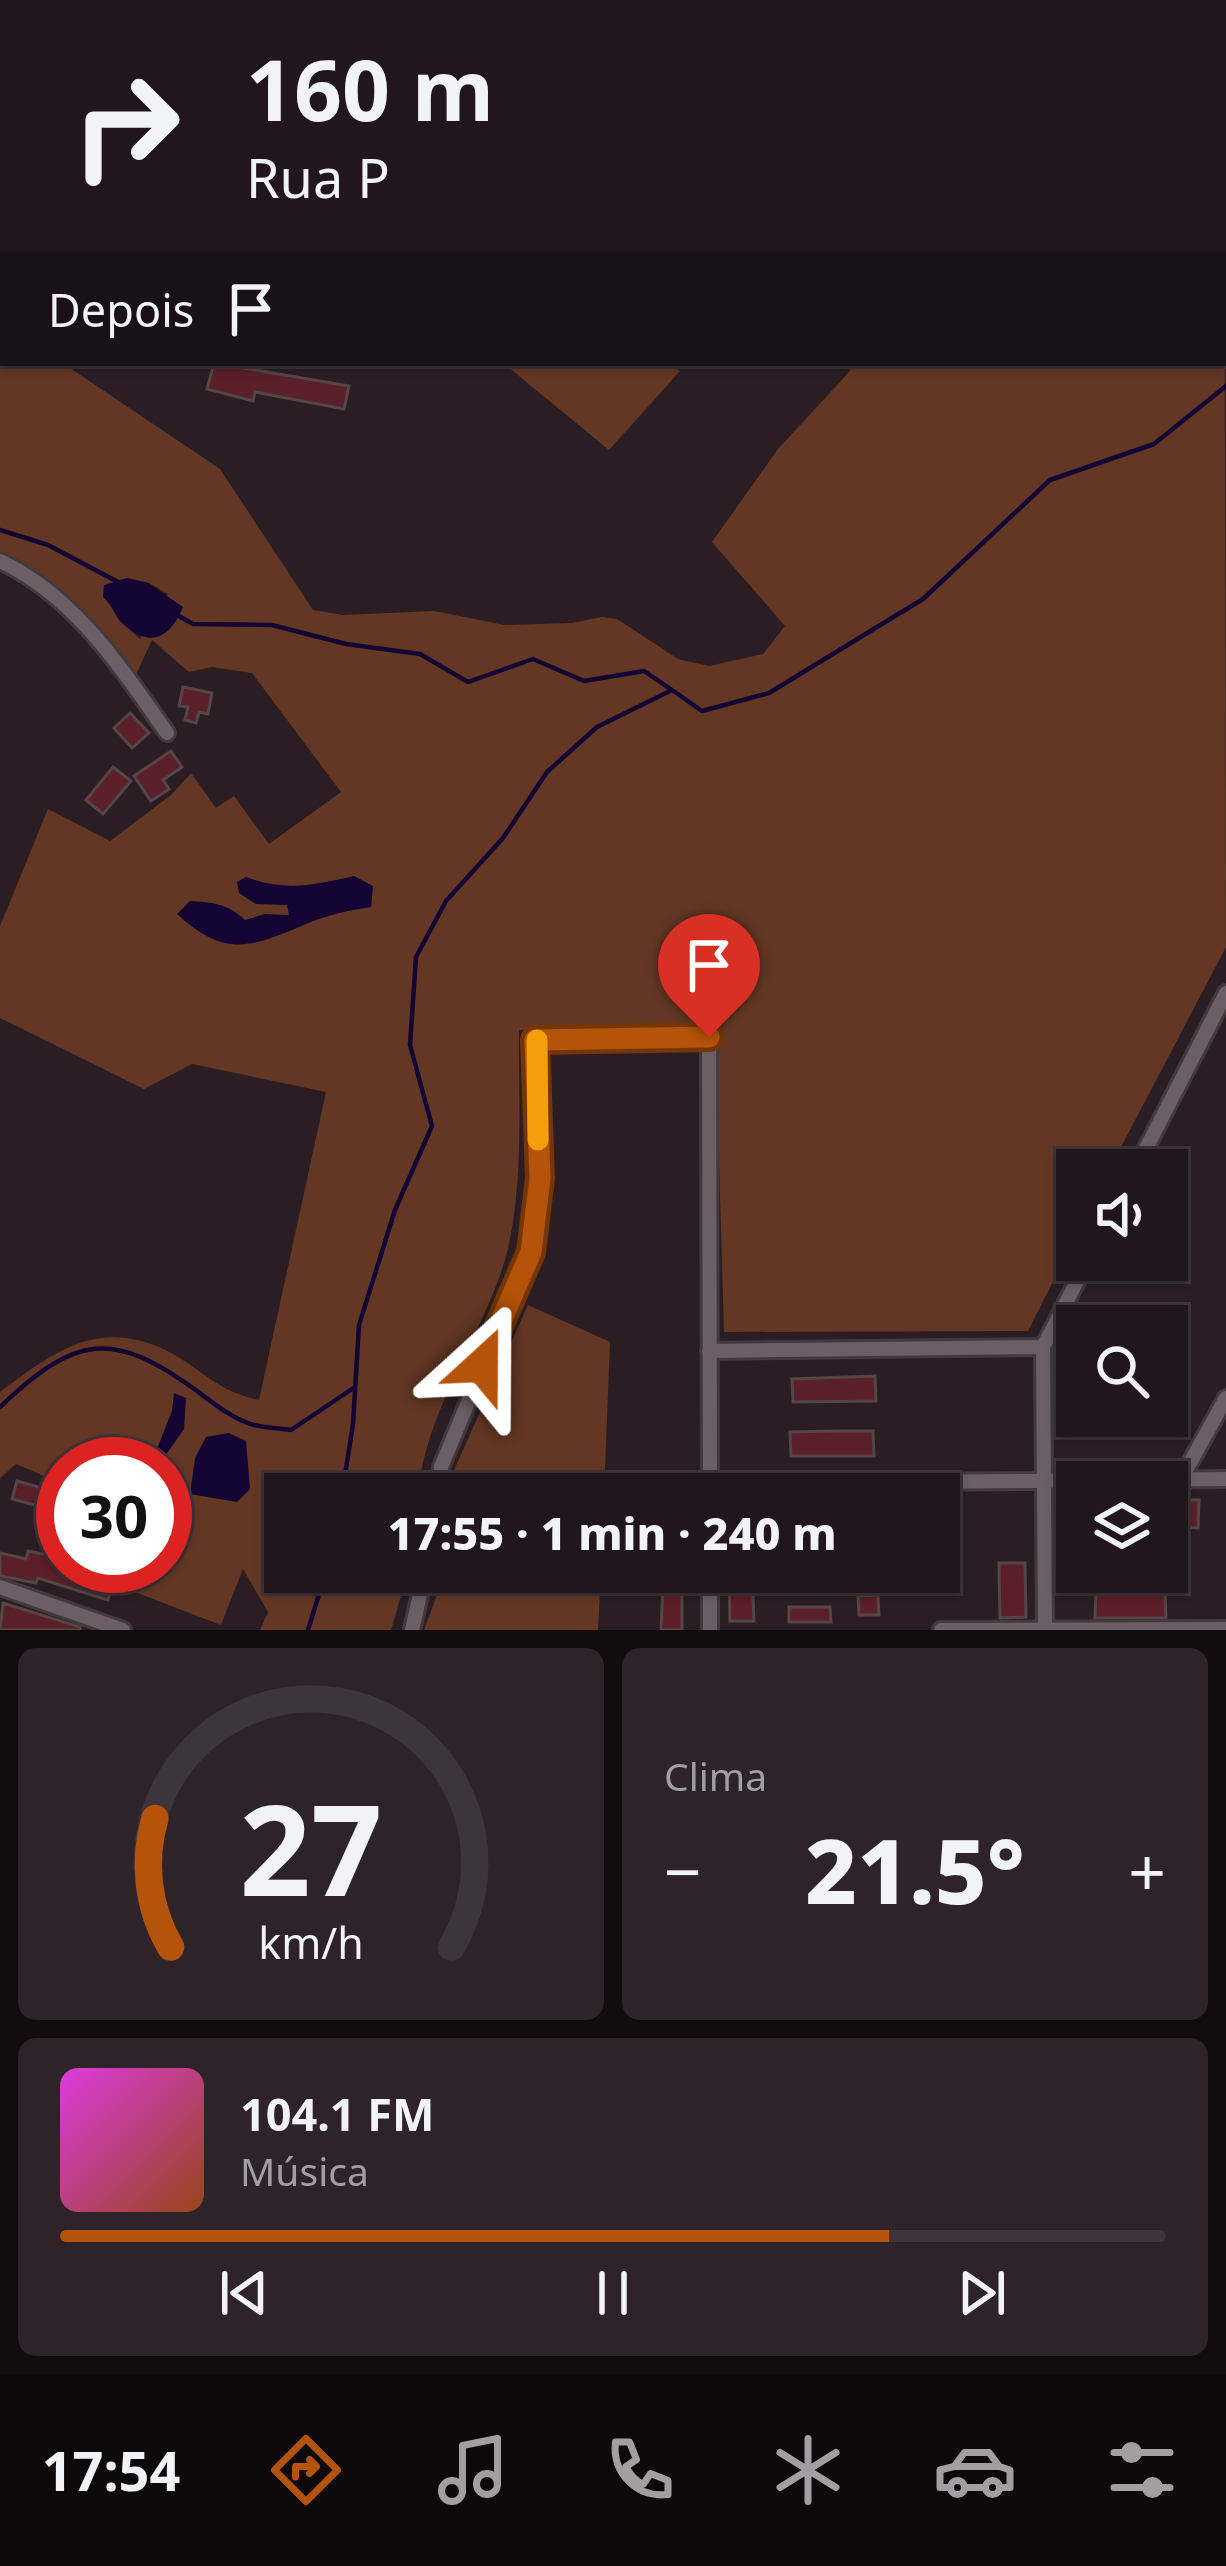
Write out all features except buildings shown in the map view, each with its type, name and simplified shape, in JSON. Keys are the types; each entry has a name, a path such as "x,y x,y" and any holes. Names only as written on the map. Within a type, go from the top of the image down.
{"street":[{"path":"0,561 68,606 167,733"},
{"path":"1146,1149 1226,993"},
{"path":"440,1473 531,1252 540,1178 535,1040 709,1037 710,1473"},
{"path":"1045,1630 1043,1347 1077,1281"},
{"path":"709,1351 1043,1347"},
{"path":"1188,1466 1226,1398"},
{"path":"1188,1479 1226,1479"},
{"path":"960,1482 1056,1480"},
{"path":"0,1587 123,1630"},
{"path":"412,1630 420,1593"},
{"path":"710,1593 710,1630"},
{"path":"68,1630 72,1613"},
{"path":"941,1630 1226,1629"}],"shaded area":[{"path":"0,366 70,368 220,469 313,610 343,615 434,611 504,625 617,619 678,659 709,666 763,654 785,626 712,542 778,449 851,366 1225,366 1226,947 1120,1149 1056,1149 1056,1276 1028,1331 724,1332 715,1024 519,1030 519,1156 508,1250 440,1411 421,1473 264,1473 264,1593 402,1593 391,1630 260,1630 268,1612 243,1569 221,1625 137,1593 192,1593 192,1437 36,1437 36,1473 16,1464 0,1478 0,1392 56,1354 95,1339 115,1337 161,1348 218,1384 259,1400 326,1092 192,1064 144,1089 0,1018 0,926 48,809 110,841 171,795 191,773 216,808 234,796 269,844 341,792 252,673 212,667 189,672 152,640 132,683 68,606 0,561","holes":["127,578 168,594 140,639 119,620 114,607"]},
{"path":"507,366 674,366 680,371 609,450"},
{"path":"127,578 148,583 183,607 164,634 149,638 131,630 103,597 104,585"},
{"path":"354,876 373,886 371,907 330,915 254,943 210,938 177,914 190,901 220,905 245,920 265,914 289,915 287,905 256,904 239,893 237,882 246,877 300,885"},
{"path":"528,1305 610,1342 605,1473 454,1470"},
{"path":"174,1393 186,1398 184,1429 178,1437 162,1437"},
{"path":"229,1433 246,1441 250,1489 237,1502 192,1494 195,1458 206,1437"},
{"path":"438,1593 600,1593 598,1630 424,1630"}],"waterway":[{"path":"345,1473 359,1325 395,1210 432,1126 410,1045 416,957 446,901 503,838 547,772 597,727 672,690 702,711 769,693 923,599 1050,480 1154,444 1226,386"},
{"path":"0,530 48,545 120,583"},
{"path":"177,615 193,624 272,625 346,644 420,654 468,682 533,659 584,681 644,671 672,690"},
{"path":"0,1407 51,1365 95,1349 141,1357 231,1415 263,1427 291,1430 355,1387"},
{"path":"308,1630 319,1593"}],"slow traffic":[{"path":"537,1040 538,1140"}],"route":[{"path":"482,1365 531,1252 540,1178 535,1040 709,1037"}]}
